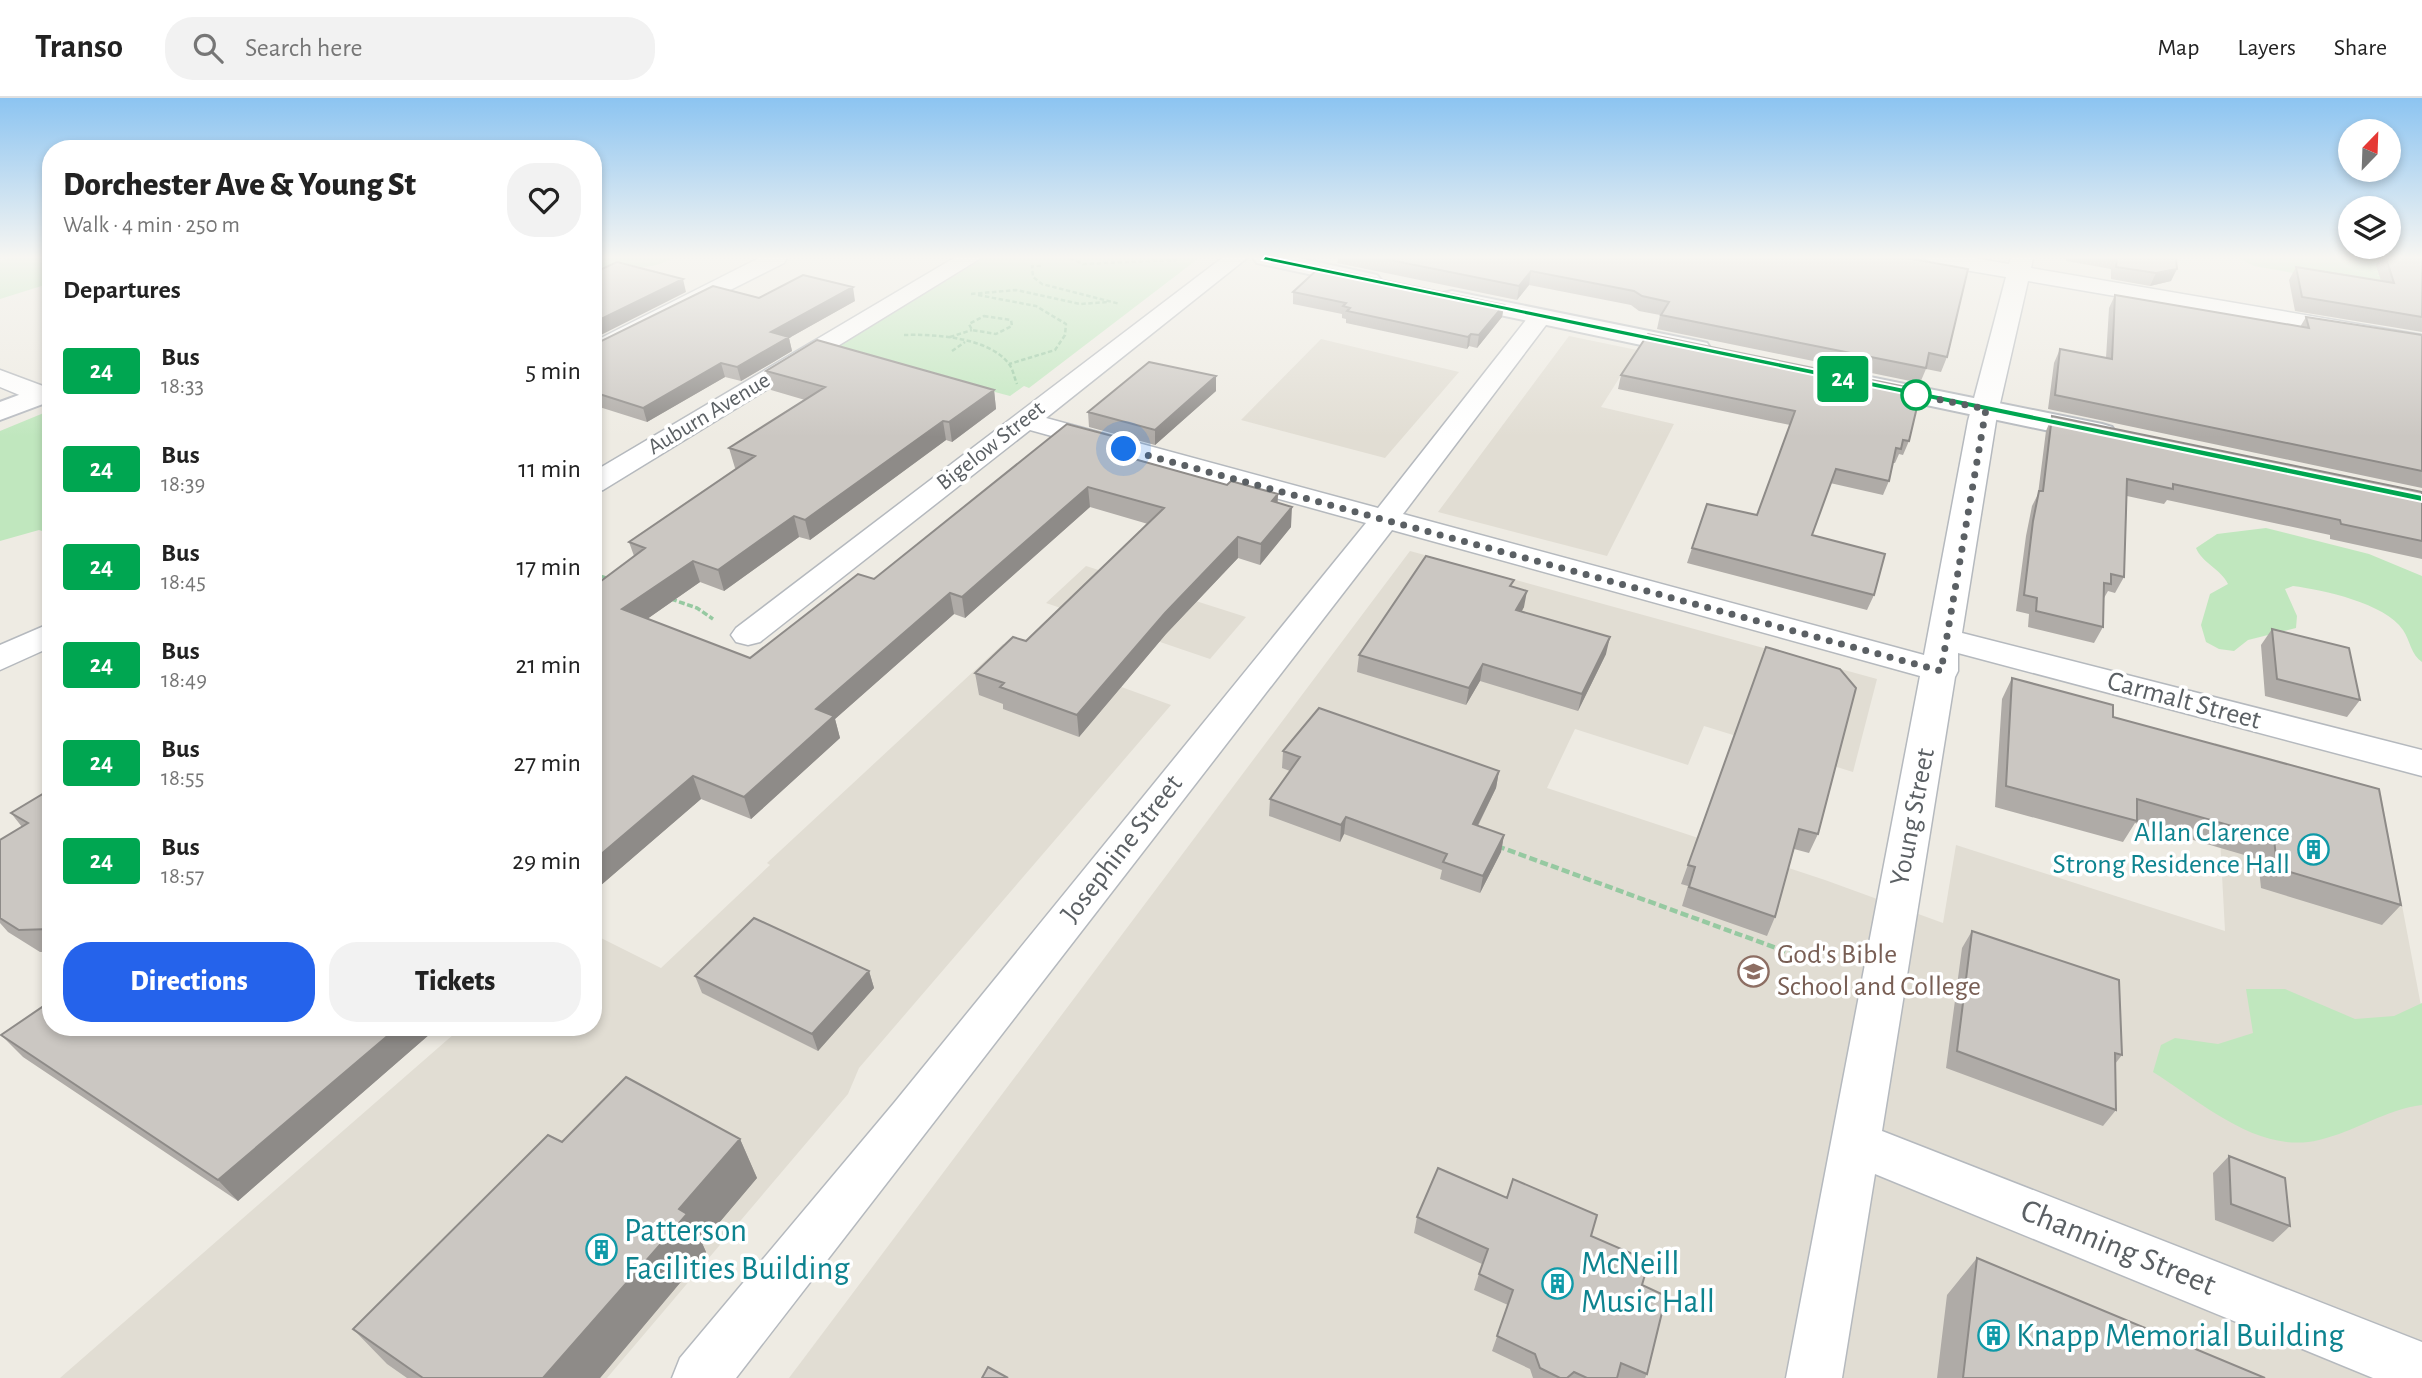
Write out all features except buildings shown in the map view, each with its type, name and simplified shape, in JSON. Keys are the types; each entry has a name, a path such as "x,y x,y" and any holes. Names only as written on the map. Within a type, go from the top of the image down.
{"street":[{"path":"602,347 660,318"},
{"name":"Auburn Avenue","path":"602,479 870,318"},
{"name":"Bigelow Street","path":"748,635 1023,407 1151,318"},
{"name":"Josephine Street","path":"700,1378 911,1118 1383,521 1540,318"},
{"path":"1549,318 1716,353"},
{"name":"Young Street","path":"1814,1378 1853,1142 1986,409 2008,318"},
{"path":"2295,318 2422,342"},
{"path":"0,378 42,391"},
{"path":"1851,381 2128,439"},
{"path":"0,412 42,395"},
{"name":"Carmalt Street","path":"1023,407 1383,521 1943,655 2422,763"},
{"path":"0,659 42,638"},
{"name":"Channing Street","path":"1853,1142 2422,1370"}],"path":[{"path":"972,330 969,324 979,318"},
{"path":"948,338 972,330 987,334 1007,331 1012,326 1012,320 1002,318"},
{"path":"1009,364 1056,351 1063,344 1066,324 1061,318"},
{"path":"982,347 987,334"},
{"path":"899,336 948,338 982,347 1001,356 1009,364 1023,407"},
{"path":"952,351 965,342"},
{"path":"602,578 621,583"},
{"path":"667,597 698,608 706,617 720,621"},
{"path":"1494,845 1812,961"}],"shaded area":[{"path":"1569,336 1637,350 1601,407 1674,424 1607,556 1438,512"},
{"path":"1321,339 1459,372 1385,458 1241,420"},
{"name":"God's Bible School and College","path":"1410,551 1877,679 1853,772 1704,726 1688,765 1575,729 1547,788 1825,880 1943,923 1956,845 2225,931 2215,743 2380,789 2422,1011 2422,1378 789,1378"},
{"path":"1086,566 1246,617 1210,659 1046,603"},
{"path":"1003,644 1171,705 859,1068 848,1094 607,1378 60,1378 452,1036 602,1036 602,938 661,968 770,865 767,863"}],"green space":[{"path":"885,318 1121,318 1029,388 1024,386 1010,396 833,349"},
{"path":"42,414 42,531 0,541 0,431"},
{"path":"2266,528 2369,554 2422,576 2422,662 2415,655 2403,630 2382,612 2352,599 2293,586 2285,589 2297,616 2296,628 2248,640 2234,651 2219,649 2206,642 2201,625 2210,594 2228,584 2196,548 2217,534"},
{"path":"2246,989 2285,989 2355,1019 2394,1016 2422,1003 2422,1105 2396,1111 2319,1140 2297,1143 2274,1140 2232,1123 2153,1072 2161,1045 2175,1038 2218,1044 2253,1033"}],"bus line":[{"name":"24","path":"1549,318 2422,498"}],"place":[{"name":"Allan Clarence Strong Residence Hall","path":"2313,849"},
{"name":"God's Bible School and College","path":"1754,971"},
{"name":"Patterson Facilities Building","path":"601,1250"},
{"name":"McNeill Music Hall","path":"1558,1283"},
{"name":"Knapp Memorial Building","path":"1993,1336"}],"route":[{"path":"1124,449 1941,671 1986,409 1916,395"}]}
